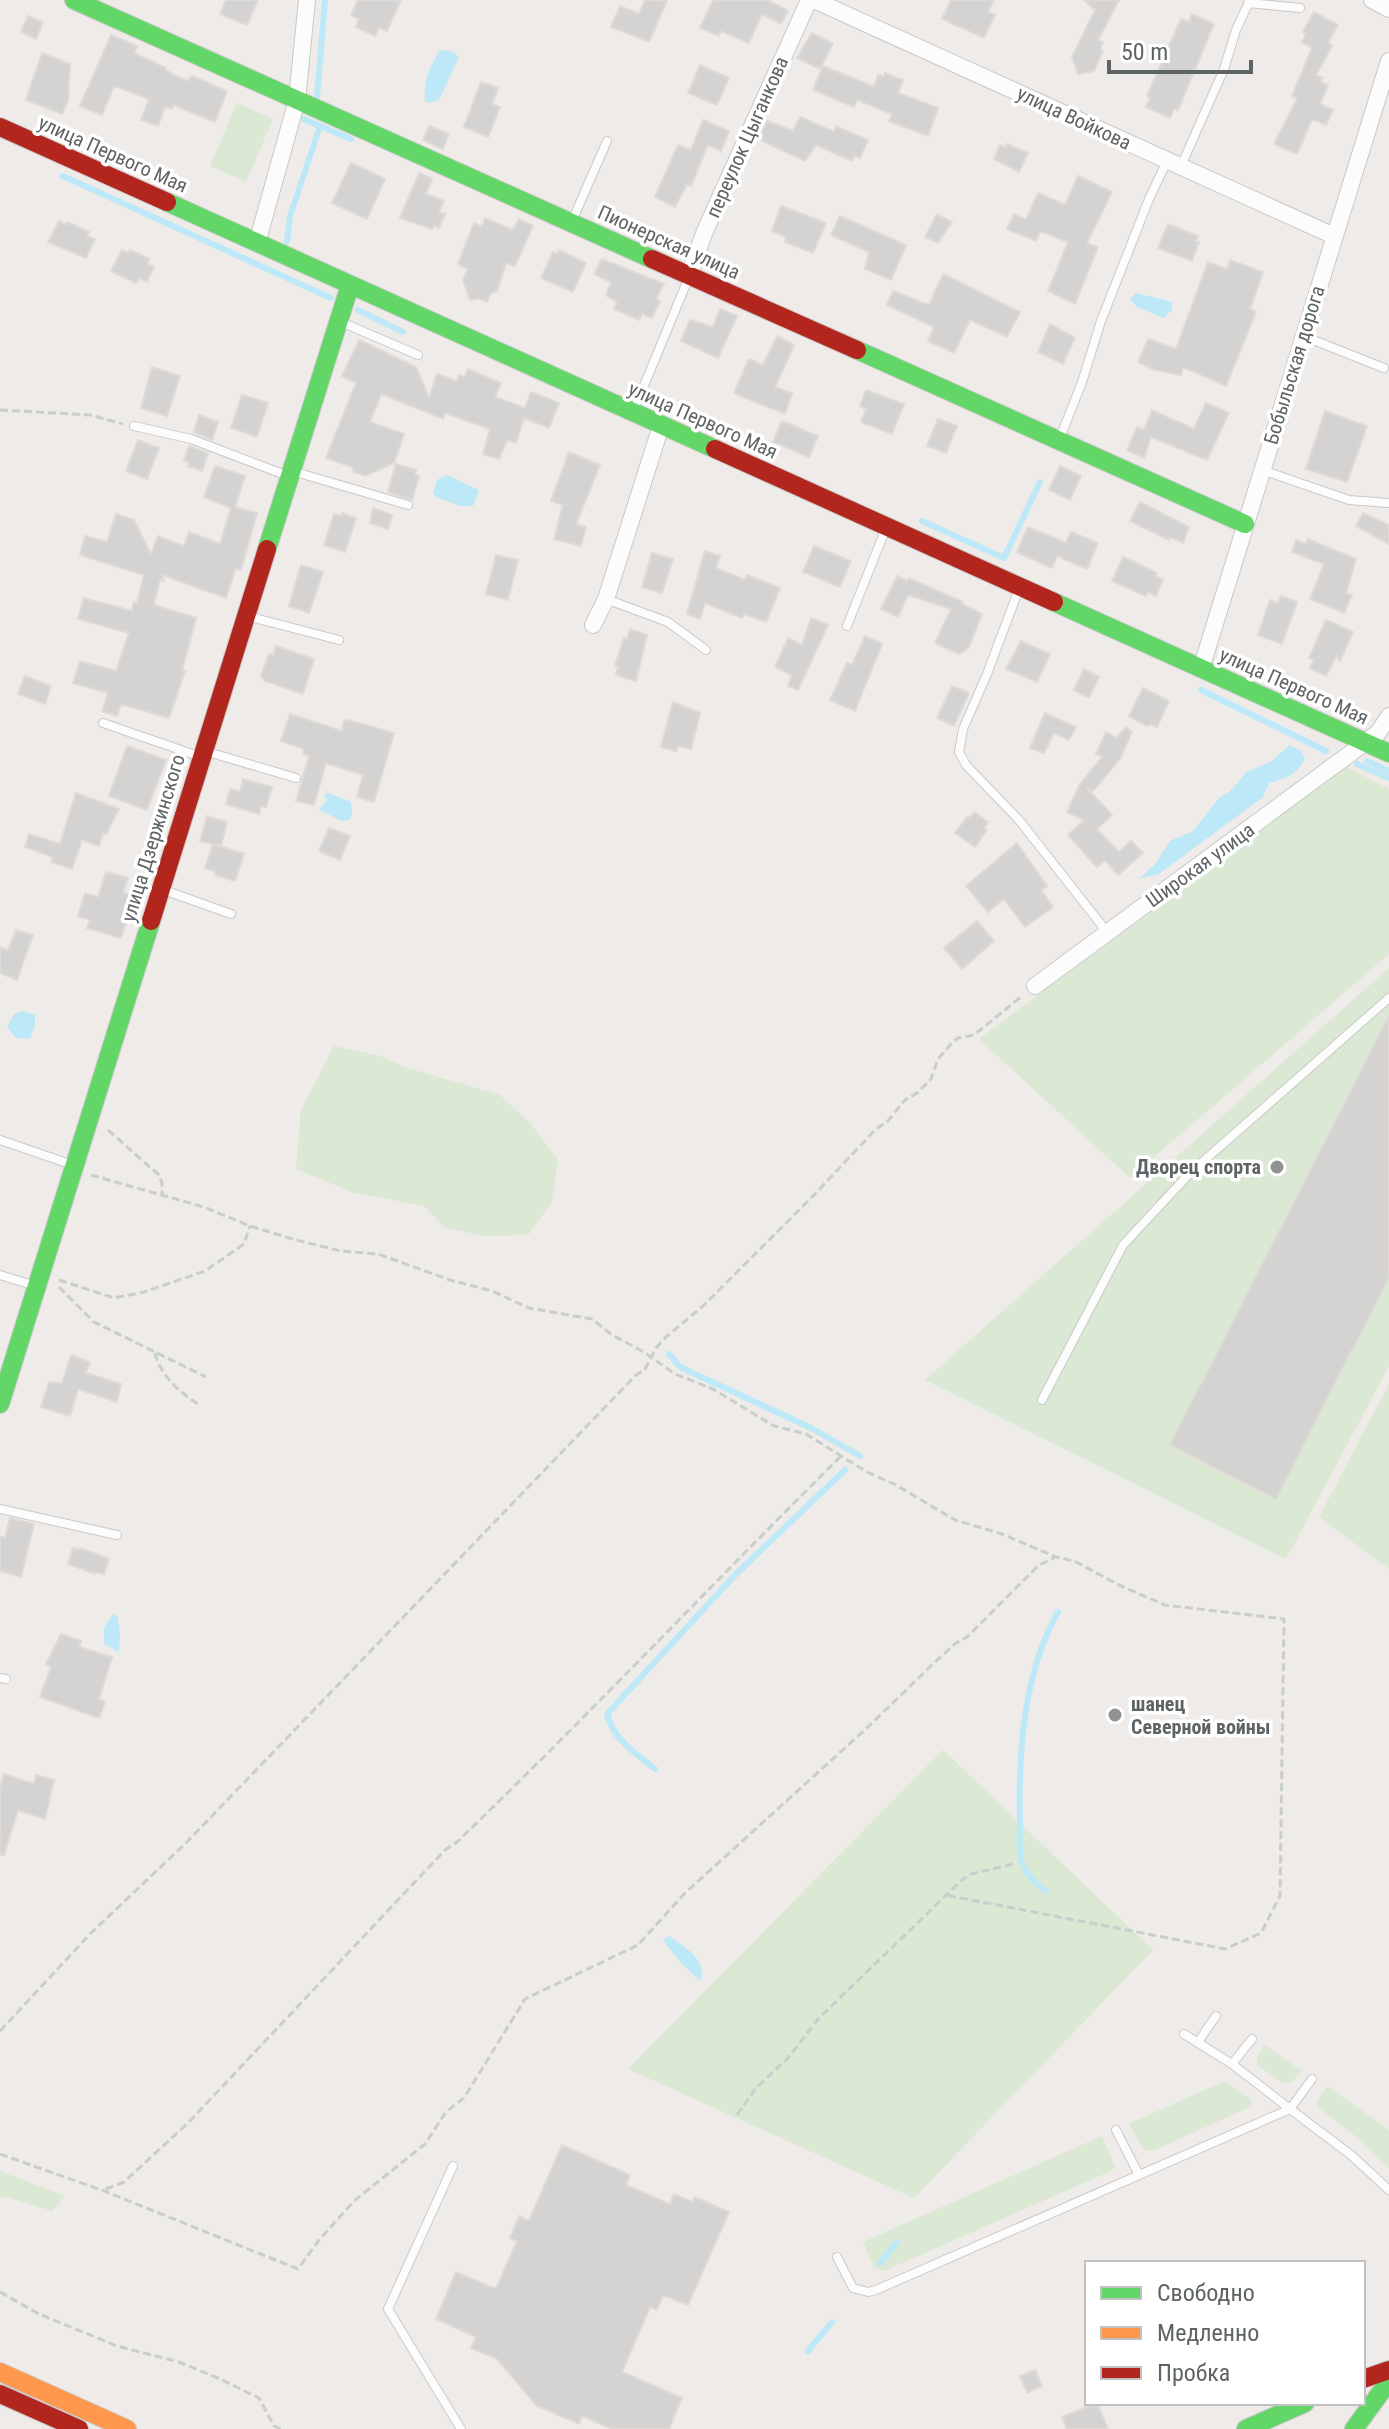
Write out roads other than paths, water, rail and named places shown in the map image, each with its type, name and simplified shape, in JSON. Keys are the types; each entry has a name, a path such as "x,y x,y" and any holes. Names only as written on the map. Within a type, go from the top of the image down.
{"street":[{"name":"Пионерская улица","path":"74,0 1058,443 1245,524"},
{"path":"257,243 297,100 307,0"},
{"name":"улица Войкова","path":"812,0 1334,236"},
{"name":"переулок Цыганкова","path":"689,275 716,206 812,0"},
{"path":"1372,0 1389,9"},
{"name":"Бобыльская дорога","path":"1201,669 1389,61"},
{"name":"улица Первого Мая","path":"0,127 1389,753"},
{"name":"улица Дзержинского","path":"0,1404 350,285"},
{"path":"593,625 606,599 661,426"},
{"name":"Широкая улица","path":"1035,986 1378,733 1389,716"},
{"path":"1365,2378 1389,2370"},
{"path":"0,2372 127,2429"},
{"path":"1354,2429 1389,2381"},
{"path":"0,2394 79,2429"},
{"path":"1246,2429 1300,2405"}],"lane":[{"path":"1058,443 1149,199 1174,164 1224,69 1249,2 1300,8"},
{"path":"572,222 607,141"},
{"path":"633,413 689,275"},
{"path":"339,321 418,355"},
{"path":"1303,336 1384,368"},
{"path":"134,426 191,439 290,474 408,505"},
{"path":"1261,470 1349,500 1389,503"},
{"path":"847,626 886,527"},
{"path":"1019,587 963,729 959,752 966,765 1019,820 1107,932"},
{"path":"606,599 668,622 706,650"},
{"path":"247,616 339,640"},
{"path":"103,723 202,754 296,778"},
{"path":"161,888 231,914"},
{"path":"1042,1400 1123,1245 1191,1172 1389,998"},
{"path":"0,1140 74,1165"},
{"path":"0,1275 37,1286"},
{"path":"0,1509 117,1535"},
{"path":"1198,2042 1216,2016"},
{"path":"1184,2034 1232,2064 1351,2155 1389,2190"},
{"path":"1232,2064 1252,2039"},
{"path":"837,2257 853,2288 876,2290 1290,2109 1312,2079"},
{"path":"1116,2130 1139,2175"},
{"path":"453,2166 388,2309 461,2429"}],"water":[{"path":"440,50 451,51 459,57 439,100 429,103 425,101 426,81"},
{"path":"1136,293 1172,302 1172,310 1164,318 1137,307 1130,299"},
{"path":"447,475 479,490 473,506 460,506 436,497 433,492 437,480"},
{"path":"1290,745 1301,751 1305,758 1295,772 1269,783 1263,797 1159,874 1139,879 1155,864 1170,841 1193,831 1219,798 1247,772 1272,761"},
{"path":"324,794 351,802 350,819 342,821 319,810 327,800"},
{"path":"22,1011 35,1015 30,1039 16,1038 7,1027 14,1014"},
{"path":"113,1614 118,1617 119,1652 104,1644 104,1628"},
{"path":"669,1936 698,1960 702,1973 700,1981 663,1940"}],"waterway":[{"path":"317,97 325,0"},
{"path":"303,119 351,139"},
{"path":"287,242 290,216 320,126"},
{"path":"63,176 331,298"},
{"path":"358,310 403,332"},
{"path":"922,521 1004,558 1040,482"},
{"path":"1201,690 1326,751"},
{"path":"1367,761 1389,771"},
{"path":"1357,764 1389,778"},
{"path":"669,1354 680,1367 811,1428 860,1456"},
{"path":"655,1769 620,1739 607,1714 735,1575 845,1470"},
{"path":"1046,1891 1029,1875 1021,1858 1020,1768 1026,1714 1037,1660 1058,1612"},
{"path":"880,2263 897,2242"},
{"path":"808,2351 832,2322"}],"place":[{"name":"Дворец спорта","path":"1277,1167"},
{"name":"шанец Северной войны","path":"1115,1715"}]}
